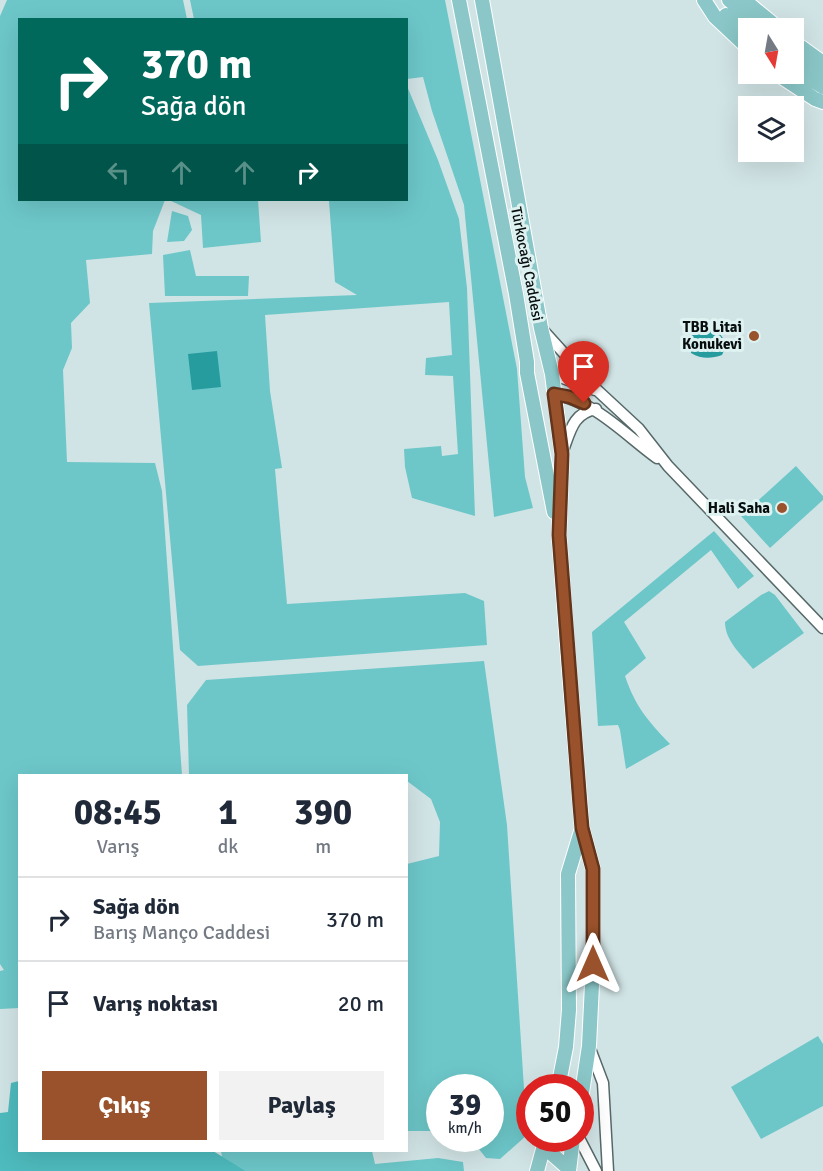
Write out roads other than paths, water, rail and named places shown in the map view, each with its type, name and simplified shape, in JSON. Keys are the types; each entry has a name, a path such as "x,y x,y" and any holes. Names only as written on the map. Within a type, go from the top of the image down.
{"main road":[{"name":"Türkocağı Caddesi","path":"459,0 516,294 527,374 559,535 582,828 593,869 593,964 589,1046 585,1074"},
{"name":"Türkocağı Caddesi","path":"482,0 541,328 552,374 562,454 559,535"},
{"path":"706,0 738,26"},
{"path":"706,0 715,17 738,39"},
{"path":"729,0 750,18"},
{"path":"744,0 766,18"},
{"path":"804,49 823,63"},
{"path":"804,62 823,74"},
{"path":"804,76 823,87"},
{"path":"792,84 823,102"},
{"path":"527,374 552,374"},
{"path":"532,396 554,394"},
{"name":"Türkocağı Caddesi","path":"561,1074 569,1010 568,874 582,828"},
{"path":"537,1171 542,1152"},
{"path":"553,1152 569,1170"},
{"path":"569,1170 571,1152"}],"street":[{"path":"541,328 598,391 639,429 668,466 823,628"},
{"path":"552,374 598,391"},
{"path":"554,394 571,397 596,409 632,440 668,466"},
{"path":"562,454 573,425 579,416 586,411 596,409"},
{"path":"589,1046 603,1083 608,1171"},
{"path":"586,1152 596,1171"}],"place":[{"name":"TBB Litai Konukevi","path":"754,336"},
{"name":"Hali Saha","path":"782,508"}]}
